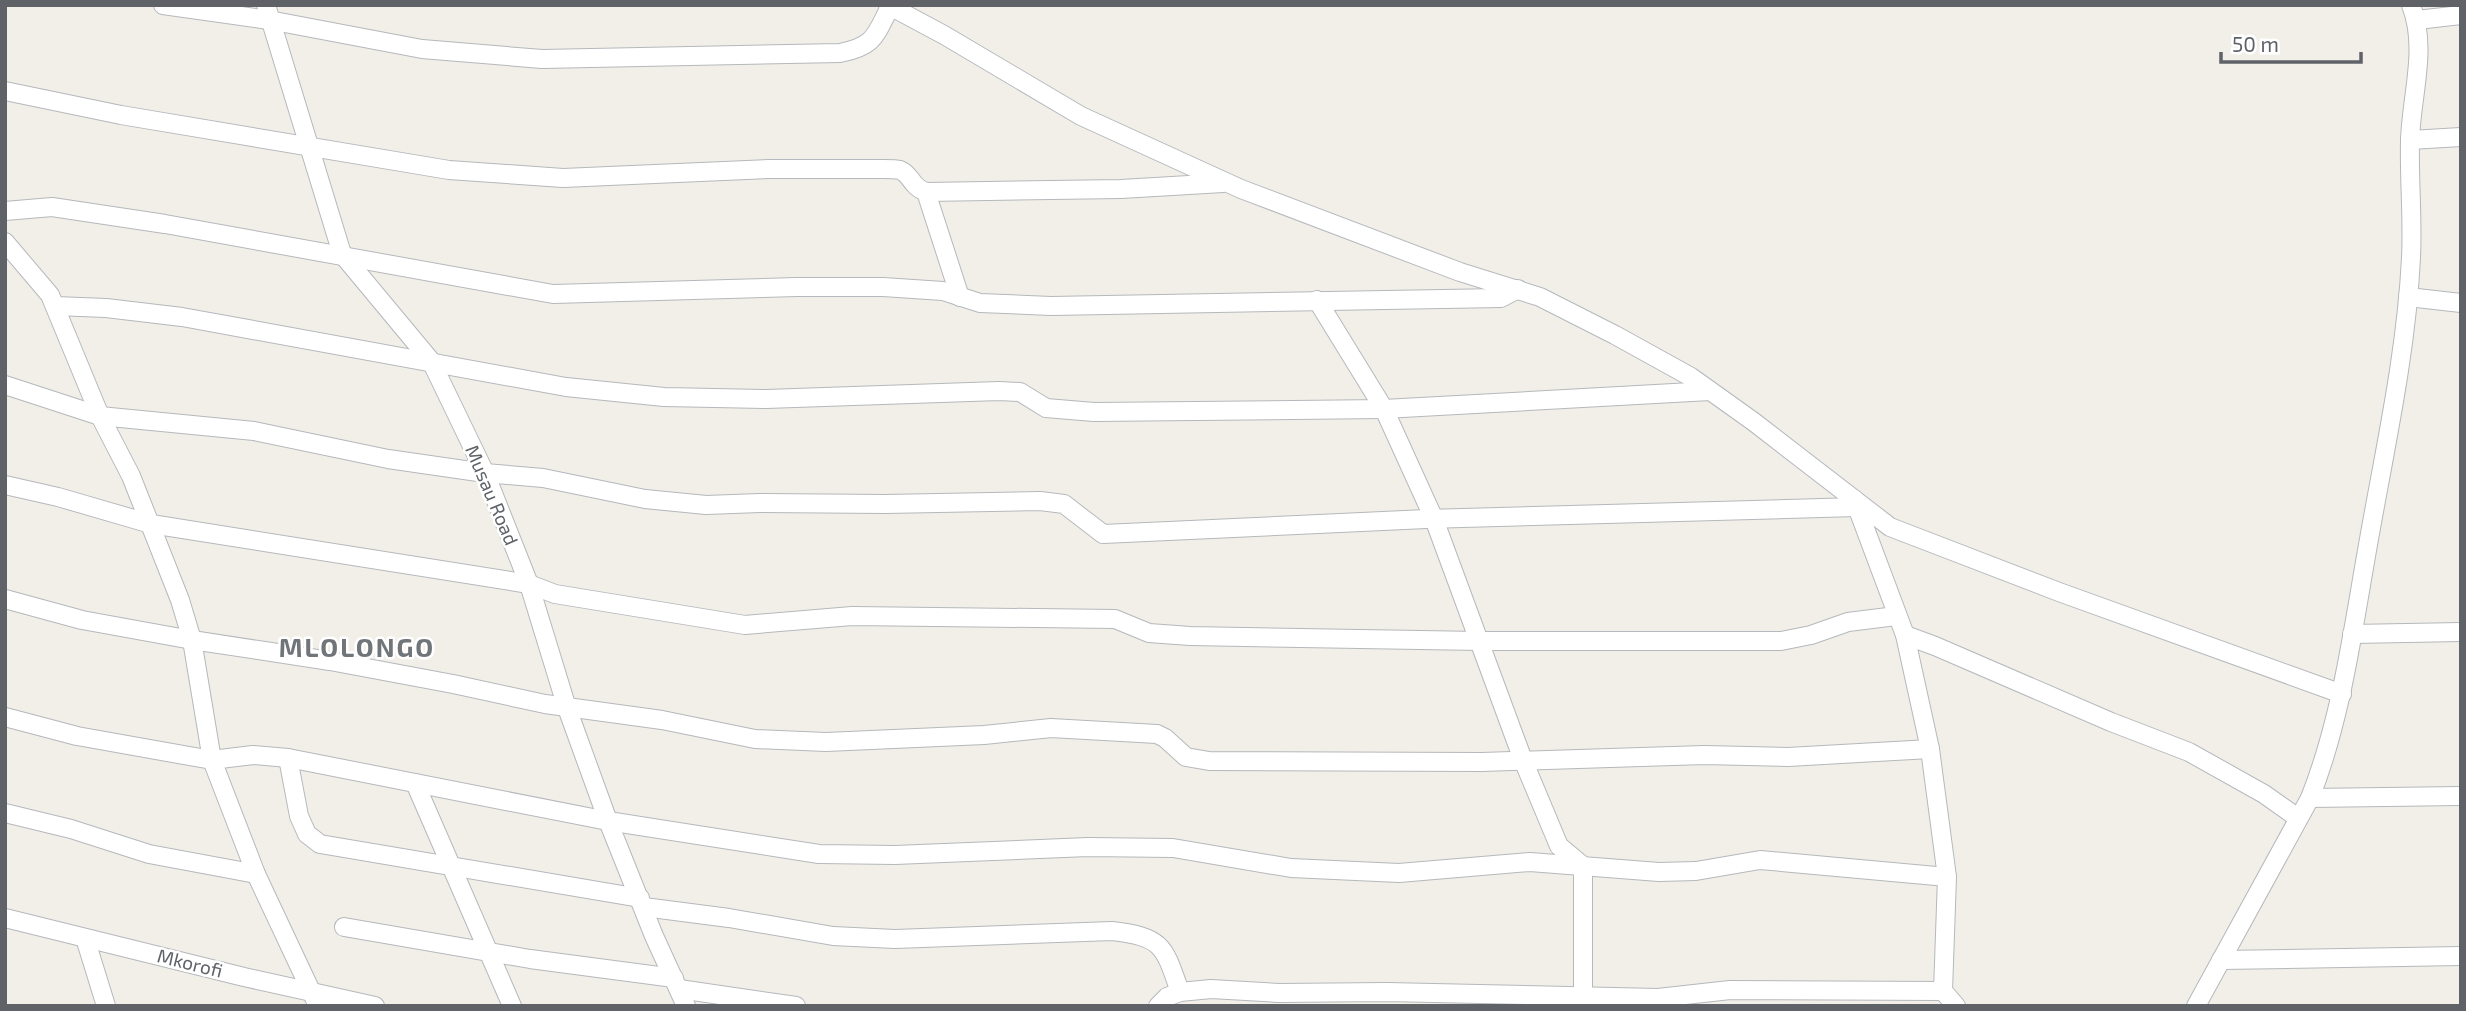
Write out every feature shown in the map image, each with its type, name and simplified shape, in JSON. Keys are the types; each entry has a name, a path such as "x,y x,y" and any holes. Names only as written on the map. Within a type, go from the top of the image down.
{"street":[{"path":"163,5 268,13 422,49 542,59 840,53 861,49 875,37 890,6 1081,116 1226,182 1355,234 1460,272 1540,297 1615,335 1690,377 1855,503 1891,527 2059,592 2342,694"},
{"name":"Musau Road","path":"268,13 342,254 431,361 485,473 529,584 567,708 608,821 680,991"},
{"path":"2196,1006 2310,798 2331,737 2342,694 2404,341 2411,257 2410,140 2419,50 2414,13 2461,15"},
{"path":"5,91 121,115 449,170 563,177 769,169 883,169 901,171 909,176 916,189 926,192 1121,189 1226,182"},
{"path":"2410,140 2461,137"},
{"path":"926,192 960,297"},
{"path":"5,211 52,207 165,224 316,252 342,254 552,293 678,292 797,286 883,287 943,291 980,303 1051,306 1501,298 1518,289"},
{"path":"5,242 14,260 50,295 100,416 151,524 192,640 212,760 256,874 315,998"},
{"path":"2408,297 2461,303"},
{"path":"1317,300 1384,409 1434,519 1523,761 1559,846 1583,866"},
{"path":"55,306 106,308 182,317 566,387 664,397 766,399 999,391 1020,392 1046,408 1094,412 1384,409 1710,391"},
{"path":"5,385 100,416 254,431 388,459 543,478 645,499 706,505 1040,501 1063,504 1103,534 1855,503"},
{"path":"5,485 151,524 529,584 555,594 745,625 852,616 1115,619 1149,633 1190,636 1480,641 1781,641 1811,635 1848,622 1896,616"},
{"path":"1855,503 1905,635 1930,749 1947,877 1944,991 1956,1006"},
{"path":"5,599 82,620 330,661 567,708 662,720 755,739 827,742 984,735 1051,728 1157,734 1186,757 1209,761 1523,761 1704,755 1788,758 1930,749"},
{"path":"2353,634 2461,632"},
{"path":"1905,635 2189,752 2264,794 2298,818"},
{"path":"5,717 77,736 212,760 253,755 288,758 608,821 819,855 895,855 1088,847 1173,848 1291,869 1399,873 1530,862 1659,872 1696,871 1760,860 1947,877"},
{"path":"288,758 299,816 307,835 320,844 833,936 895,939 1112,931 1135,934 1156,941 1168,956 1180,992"},
{"path":"415,783 486,952 512,1006"},
{"path":"2310,798 2461,796"},
{"path":"5,813 71,829 149,854 256,874"},
{"path":"1583,866 1583,997"},
{"name":"Mkorofi","path":"5,918 315,998 375,1006"},
{"path":"344,927 680,991 796,1006"},
{"path":"85,938 106,1006"},
{"path":"2221,960 2461,956"},
{"path":"1158,1006 1167,997 1180,992 1211,989 1279,993 1387,992 1658,998 1730,990 1944,991"}],"district":[{"name":"MLOLONGO","path":"357,648"}]}
